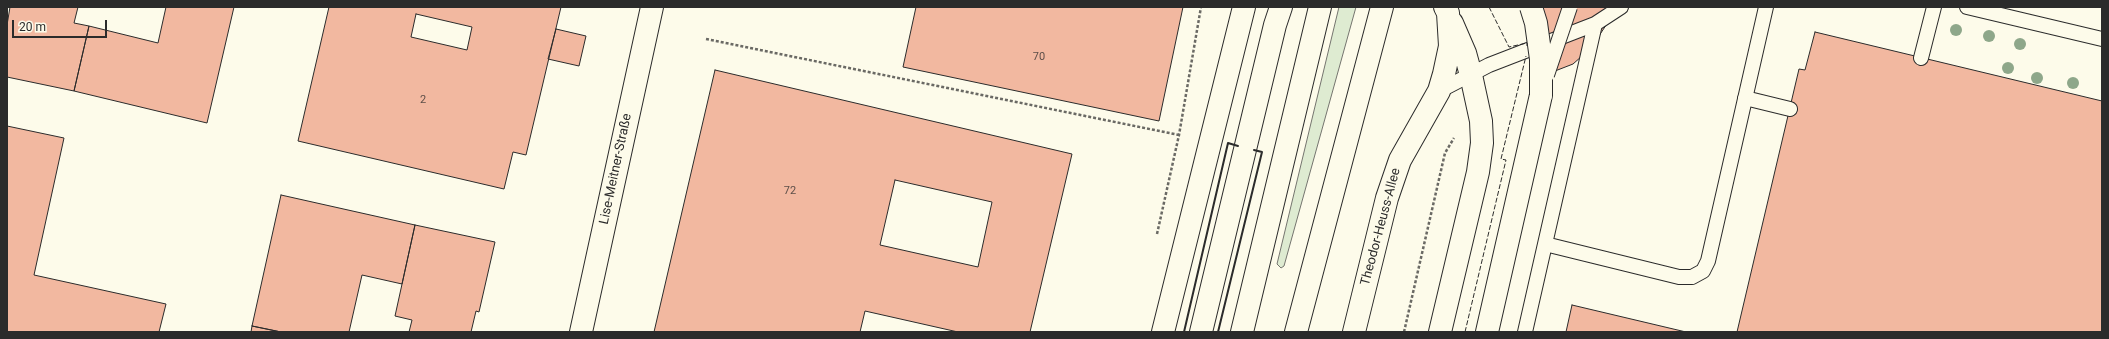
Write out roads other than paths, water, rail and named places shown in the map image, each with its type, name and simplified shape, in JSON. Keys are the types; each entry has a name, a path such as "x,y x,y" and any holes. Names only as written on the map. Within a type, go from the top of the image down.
{"street":[{"name":"Lise-Meitner-Straße","path":"581,332 652,7"},
{"path":"1163,332 1244,7"},
{"path":"1201,332 1275,25 1281,7"},
{"path":"1242,332 1320,7"},
{"path":"1296,332 1382,7"},
{"path":"1487,332 1541,95 1541,60 1536,23 1531,7"},
{"name":"Theodor-Heuss-Allee","path":"1440,332 1478,172 1482,143 1481,121 1465,52 1447,10"},
{"name":"Theodor-Heuss-Allee","path":"1354,332 1387,198 1400,160 1439,91 1450,46 1447,10"}],"lane":[{"path":"1541,95 1570,7"},
{"path":"1439,91 1489,65 1595,24 1621,7"},
{"path":"1545,244 1679,277 1692,277 1703,271 1708,261 1766,7"},
{"path":"1921,58 1934,7"},
{"path":"1967,7 2102,39"},
{"path":"1525,332 1595,24"},
{"path":"1745,98 1790,109"}]}
